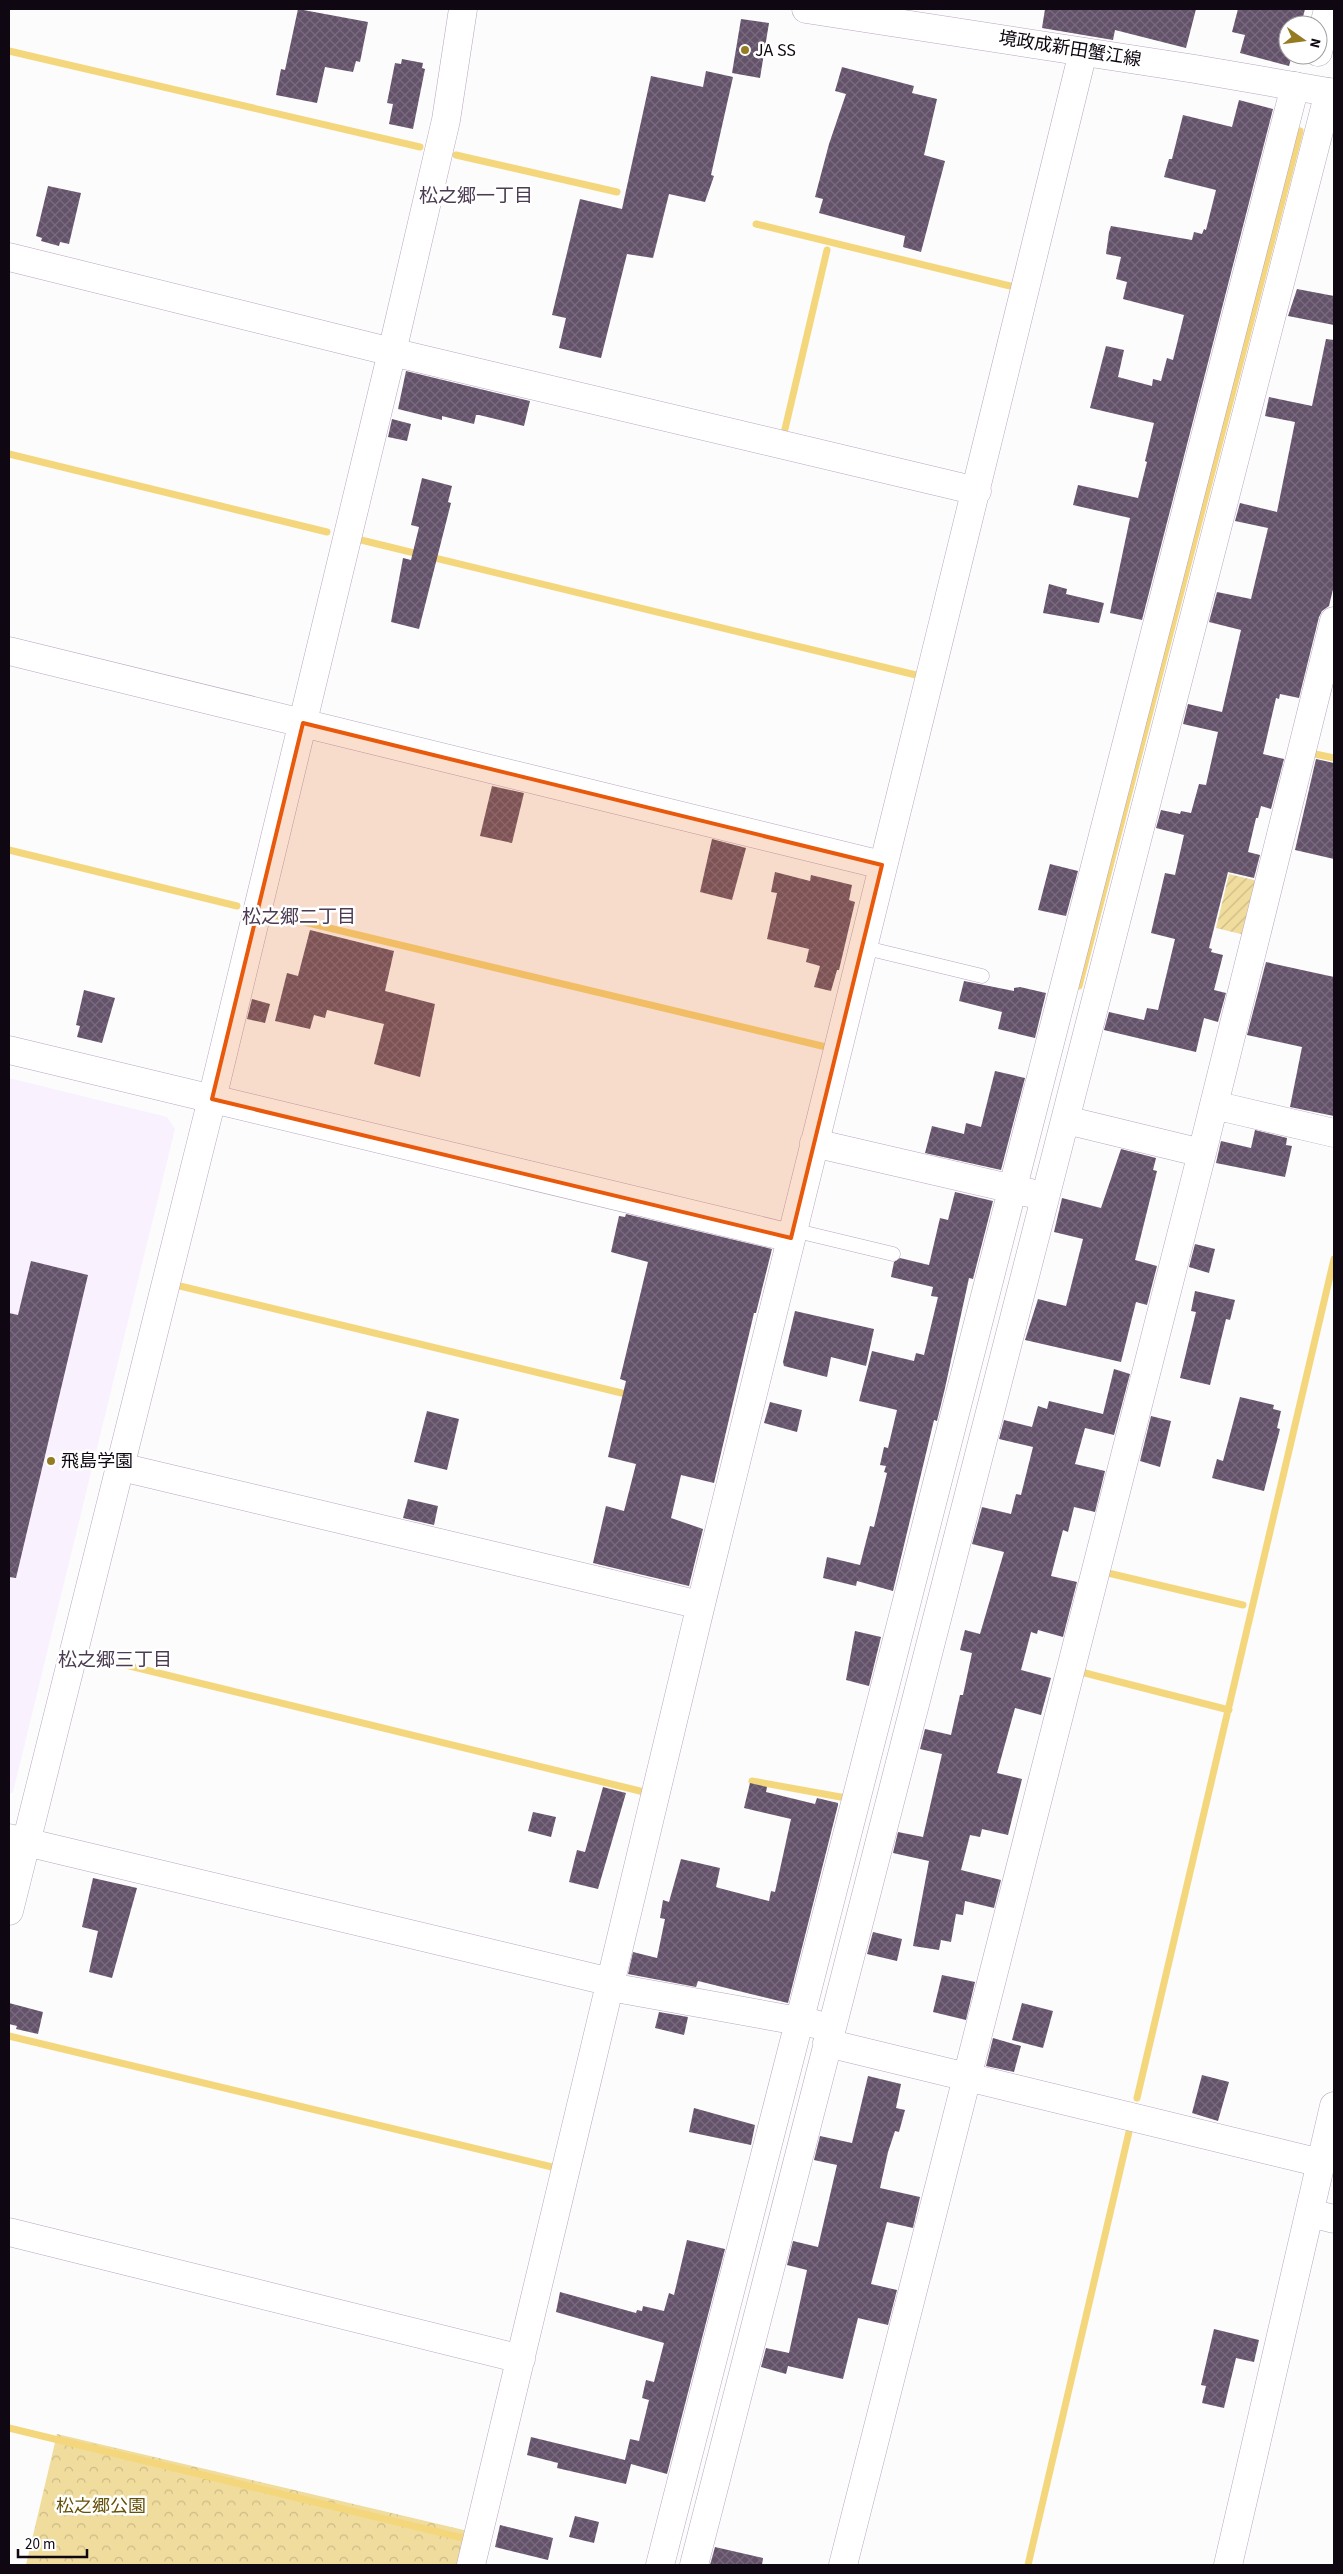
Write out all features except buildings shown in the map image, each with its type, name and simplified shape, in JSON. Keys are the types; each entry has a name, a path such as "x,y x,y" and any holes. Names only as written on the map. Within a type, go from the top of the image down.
{"street":[{"path":"9,1911 17,1840 121,1467 212,1099 392,352 446,120 463,9"},
{"name":"境政成新田蟹江線","path":"806,9 1317,90"},
{"path":"471,2565 522,2359 700,1605 882,865 977,491 1084,52"},
{"path":"1028,1192 1066,1120 1317,90 1318,65"},
{"path":"694,2565 816,2027 1028,1192 1317,90"},
{"path":"9,257 392,352 977,491"},
{"path":"843,2565 1214,1106 1334,620"},
{"path":"9,651 882,865"},
{"path":"9,1050 792,1234"},
{"path":"1214,1106 1334,1133"},
{"path":"1066,1120 1202,1153"},
{"path":"814,1143 1028,1192"},
{"path":"121,1467 700,1605"},
{"path":"17,1840 610,1984 816,2027 966,2076 1321,2163"},
{"path":"660,2565 816,2027"},
{"path":"1228,2565 1322,2216 1321,2163 1334,2106"},
{"path":"9,2232 522,2359"}],"lane":[{"path":"862,947 982,976"},
{"path":"792,1234 892,1254"}],"highlighted area":[{"path":"303,723 882,865 791,1238 212,1099"}],"shaded area":[{"name":"飛島学園","path":"9,1078 167,1117 175,1129 13,1792 9,1794"}],"green space":[{"path":"1229,874 1258,881 1245,935 1216,928"},
{"name":"松之郷公園","path":"57,2434 468,2531 460,2565 26,2565"}],"waterway":[{"path":"9,51 420,147"},
{"path":"1079,986 1300,131"},
{"path":"456,155 617,192"},
{"path":"756,224 1010,286"},
{"path":"785,429 827,250"},
{"path":"9,454 327,532"},
{"path":"361,540 916,675"},
{"path":"1315,754 1334,758"},
{"path":"9,850 237,906"},
{"path":"275,915 826,1047"},
{"path":"1137,2098 1334,1259"},
{"path":"180,1286 630,1395"},
{"path":"1108,1573 1243,1605"},
{"path":"101,1659 644,1792"},
{"path":"1085,1673 1229,1710"},
{"path":"752,1781 846,1798"},
{"path":"9,2036 552,2167"},
{"path":"1028,2565 1129,2132"},
{"path":"9,2428 467,2539"}],"place":[{"name":"JA SS","path":"745,50"},
{"name":"飛島学園","path":"51,1461"}],"district":[{"name":"松之郷一丁目","path":"476,196"},
{"name":"松之郷二丁目","path":"299,917"},
{"name":"松之郷三丁目","path":"115,1660"}]}
